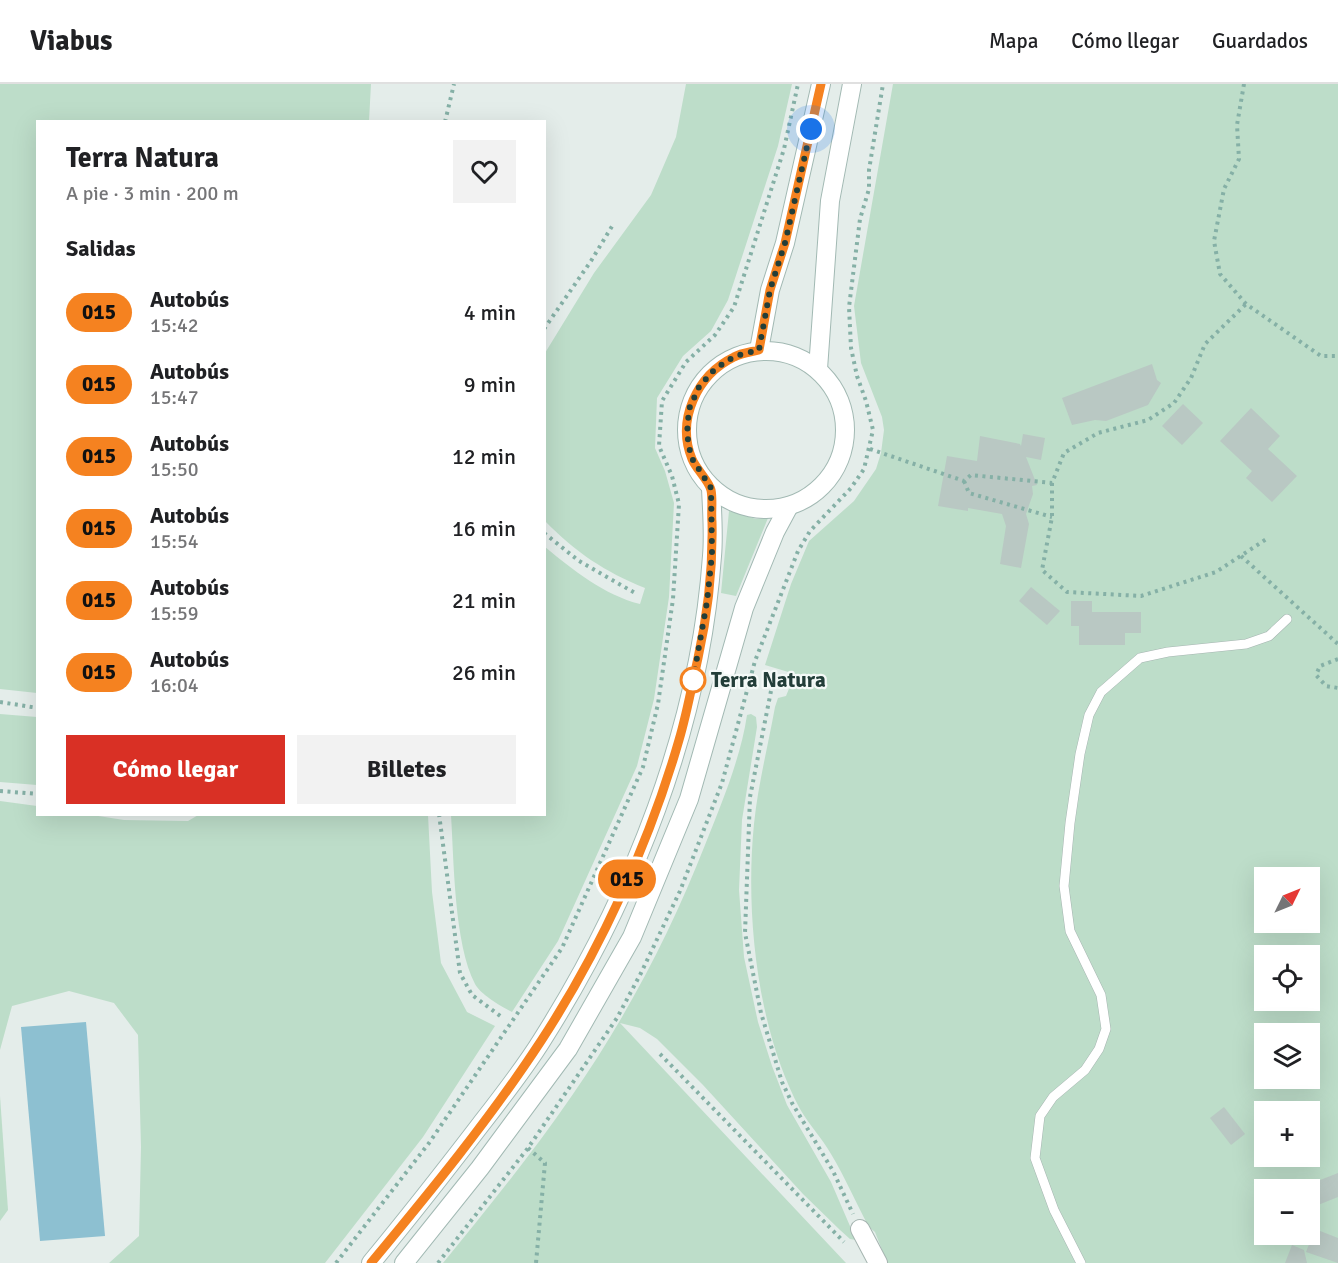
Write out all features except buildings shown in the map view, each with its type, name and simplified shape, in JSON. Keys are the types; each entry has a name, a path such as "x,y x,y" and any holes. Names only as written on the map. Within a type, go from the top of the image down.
{"main road":[{"path":"759,350 770,290 785,243 821,84"},
{"path":"818,369 830,201 852,84"},
{"path":"759,350 780,351 800,358 818,369 840,399 846,437 842,456 833,473 820,489 789,506 760,509 740,505 724,498 711,488 691,457 687,434 689,409 699,387 715,369 735,356 759,350"},
{"path":"371,1263 464,1147 542,1041 604,929 635,863 664,788 679,739 699,650 712,554 711,488"},
{"path":"404,1263 480,1168 568,1049 632,937 688,799 744,608 775,532 789,506"},
{"path":"860,1229 878,1263"}],"lane":[{"path":"1081,1263 1053,1210 1035,1158 1040,1116 1053,1097 1085,1070 1099,1049 1106,1029 1101,995 1070,931 1064,886 1080,754 1089,715 1101,692 1140,658 1168,652 1246,644 1269,636 1287,619"}],"path":[{"path":"446,120 454,84"},
{"path":"336,1263 429,1143 562,948 643,766 658,704 674,599 679,504 672,476 659,446 662,400 686,362 715,335 734,307 784,149 798,84"},
{"path":"1244,84 1237,125 1239,159 1224,189 1214,241 1220,274 1246,304 1321,356 1338,356"},
{"path":"546,325 591,261 614,223"},
{"path":"1246,304 1205,344 1191,378 1174,403 1148,420 1098,432 1064,453 1052,483 1052,517 1042,570 1066,592 1141,596 1216,572 1268,538"},
{"path":"870,449 964,481 969,493 1052,517"},
{"path":"964,481 971,475 1052,483"},
{"path":"546,535 579,561 635,593"},
{"path":"1241,556 1283,595"},
{"path":"1315,623 1338,644"},
{"path":"1338,659 1320,666 1316,675 1326,686 1338,688"},
{"path":"771,690 750,797 745,933 760,1013 782,1082 833,1171 860,1229"},
{"path":"0,702 36,708"},
{"path":"0,791 36,794"},
{"path":"439,816 460,973 472,994 503,1018"},
{"path":"660,1054 845,1243"},
{"path":"528,1149 546,1163 536,1263"}],"green space":[{"path":"0,84 371,84 369,120 36,120 36,693 0,689"},
{"path":"686,84 792,84 778,146 728,300 711,331 683,356 657,398 655,448 665,471 674,503 669,597 654,699 637,766 558,941 512,1012 481,992 468,967 456,902 451,816 546,816 546,548 578,573 602,588 640,604 645,588 591,560 546,522 546,351 594,273 651,195 676,137"},
{"name":"Terra Natura","path":"893,84 1338,84 1338,1263 887,1263 875,1232 869,1227 827,1148 800,1109 773,1043 764,1007 753,932 752,859 758,795 775,707 778,698 786,696 795,674 765,665 791,584 809,541 854,501 876,469 884,430 882,417 861,363 854,306"},
{"path":"729,511 756,519 768,518 736,596 721,593"},
{"path":"0,714 36,717 36,785 0,782"},
{"path":"751,714 756,717 757,727 742,820 739,890 744,957 758,1022 787,1105 831,1182 856,1240 850,1239 803,1194 703,1085 657,1039 640,1028 620,1023 846,1263 443,1263 556,1119 610,1037 646,975 677,911 717,814 730,781 747,715"},
{"path":"0,801 36,806 36,816 98,816 124,820 188,821 197,816 428,816 432,892 441,963 467,1012 495,1026 423,1137 325,1263 109,1263 139,1236 141,1147 138,1035 114,1003 69,991 12,1006 0,1050"},
{"path":"0,1096 8,1210 0,1221"}],"water":[{"path":"86,1022 105,1236 40,1241 21,1027"}],"bus line":[{"name":"015","path":"371,1263 419,1205 542,1041 604,929 635,863 664,788 679,739 699,650 712,554 711,488 691,457 687,434 689,409 699,387 715,369 735,356 759,350 770,290 785,243 821,84"}],"place":[{"name":"Terra Natura","path":"693,680"}],"route":[{"path":"693,680 707,602 712,554 711,488 691,457 687,434 689,409 699,387 715,369 735,356 759,350 770,290 785,243 811,129"}]}
